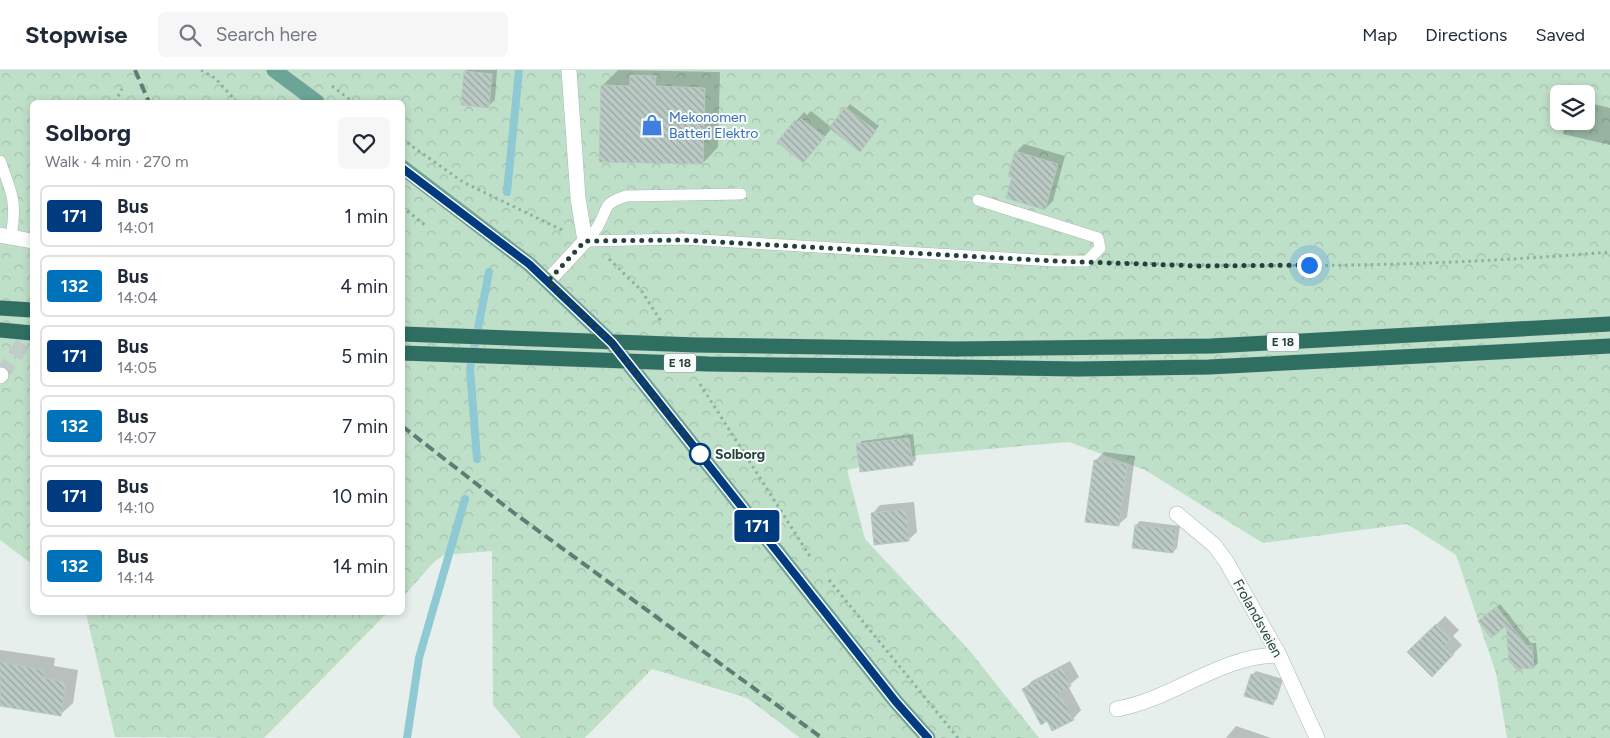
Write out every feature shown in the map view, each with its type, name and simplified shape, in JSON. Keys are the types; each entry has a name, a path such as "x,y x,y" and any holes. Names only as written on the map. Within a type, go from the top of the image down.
{"highway":[{"path":"0,308 30,310"},
{"name":"E 18","path":"405,334 696,345 956,349 1212,346 1610,324"},
{"path":"0,330 30,333"},
{"name":"E 18","path":"405,353 710,364 1078,368 1209,367 1610,346"}],"main road":[{"path":"274,70 314,100"},
{"path":"405,170 516,254 548,281 612,343 896,702 928,738"}],"street":[{"path":"548,281 585,241 578,198 569,70"},
{"path":"5,236 30,241"},
{"name":"Frolandsveien","path":"1177,514 1214,545 1226,561 1280,655 1317,738"},
{"path":"1117,709 1138,705 1249,658 1280,655"}],"lane":[{"path":"0,161 13,197 15,212 5,236"},
{"path":"585,241 598,227 603,211 612,201 626,196 741,194"},
{"path":"585,241 683,240 1087,261 1100,248 1098,238 978,200"}],"path":[{"path":"201,70 215,78 235,100"},
{"path":"116,100 122,89"},
{"path":"405,142 463,182 585,241 615,264 641,290 666,330"},
{"path":"405,209 426,224"},
{"path":"1087,261 1200,266 1346,265 1523,259 1610,252"},
{"path":"696,377 812,560"},
{"path":"824,575 958,738"}],"green space":[{"path":"0,70 1610,70 1610,738 1507,738 1496,673 1456,555 1407,524 1263,543 1145,470 1069,442 919,455 847,470 865,539 970,651 1039,738 800,738 747,698 652,669 585,738 521,738 493,705 492,551 444,555 434,562 405,595 405,100 30,100 30,562 0,540"},
{"path":"87,615 385,615 264,738 115,737"}],"building":[{"path":"464,71 492,74 489,108 461,105"},
{"path":"630,75 656,76 655,86 705,88 703,164 599,162 601,85 630,86"},
{"path":"845,107 876,131 860,152 829,128"},
{"path":"801,119 825,137 803,163 777,142 795,120 798,122"},
{"path":"1015,151 1058,164 1045,210 1006,198 1012,177 1008,176"},
{"path":"909,438 913,465 860,472 856,444"},
{"path":"1094,460 1127,464 1119,526 1085,522"},
{"path":"906,509 909,541 874,545 871,513"},
{"path":"1135,525 1176,530 1173,553 1132,548"},
{"path":"1496,607 1527,646 1532,646 1534,668 1516,669 1509,661 1506,626 1491,638 1478,621"},
{"path":"1436,624 1452,639 1445,645 1454,654 1432,677 1407,652"},
{"path":"0,662 44,670 43,678 66,682 61,716 0,706"},
{"path":"1062,668 1071,686 1059,693 1074,720 1052,731 1047,721 1041,725 1022,689"},
{"path":"1251,674 1280,683 1273,705 1244,696"}],"waterway":[{"path":"507,192 519,70"},
{"path":"477,459 470,369 489,272"},
{"path":"407,738 419,658 465,499"}],"tunnel":[{"path":"1,375 30,334"}],"railway":[{"path":"135,70 148,100"},
{"path":"405,428 514,513 822,738"}],"bus line":[{"name":"171","path":"405,170 529,264 612,343 896,702 928,738"}],"place":[{"name":"Mekonomen Batteri Elektro","path":"652,125"},
{"name":"Solborg","path":"700,454"}],"route":[{"path":"700,454 612,343 548,281 585,241 683,240 1054,261 1200,266 1309,265"}]}
